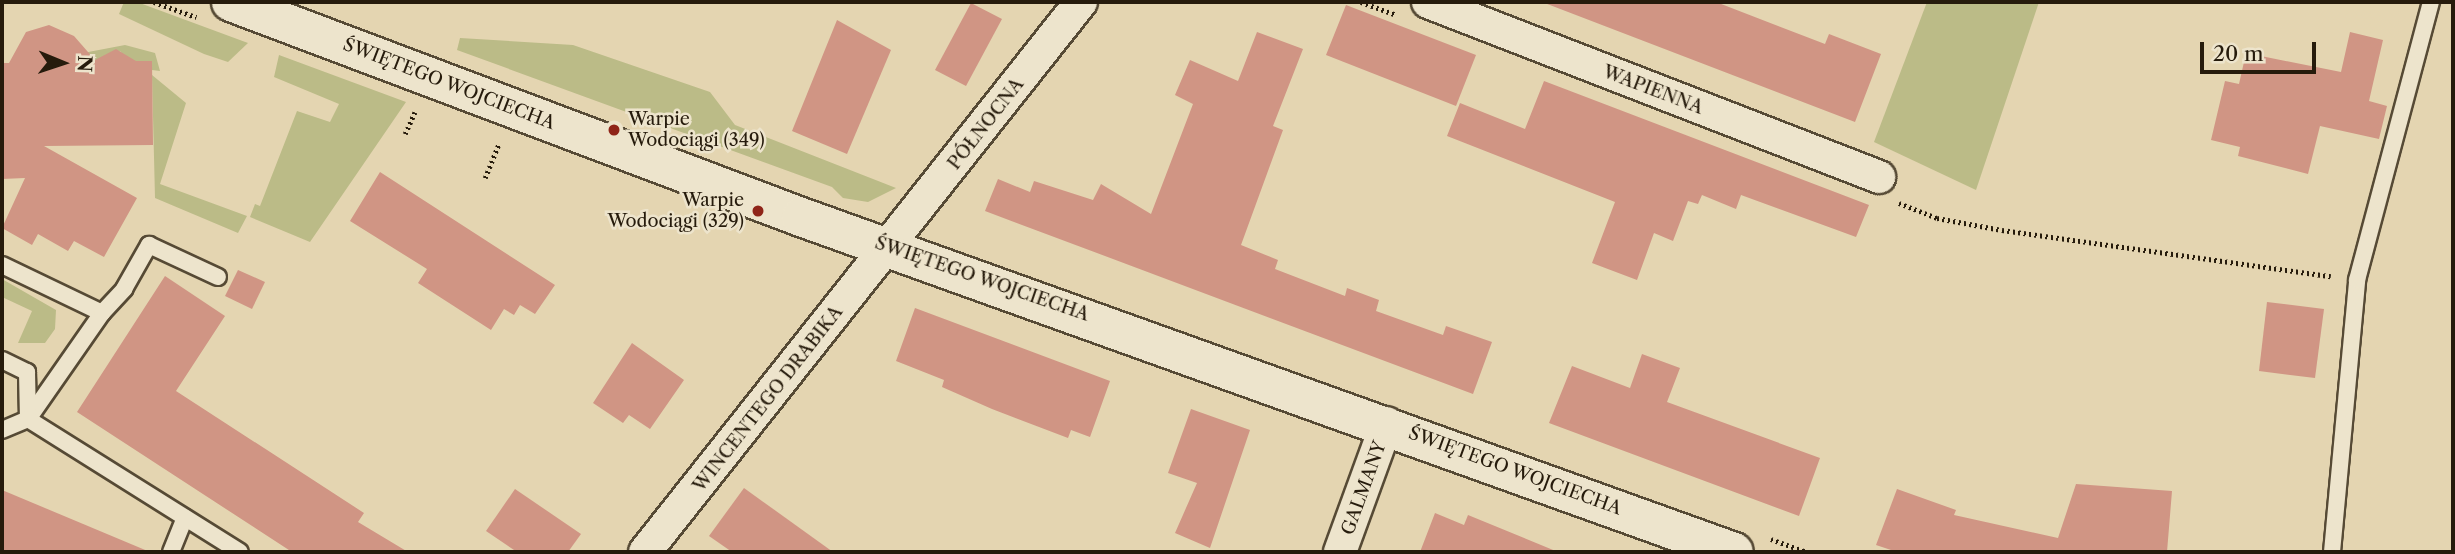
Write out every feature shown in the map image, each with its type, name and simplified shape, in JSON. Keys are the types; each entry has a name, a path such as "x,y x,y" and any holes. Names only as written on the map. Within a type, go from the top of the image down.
{"street":[{"name":"ŚWIĘTEGO WOJCIECHA","path":"231,2 892,247 1387,423 1734,552"},
{"name":"PÓŁNOCNA","path":"892,247 1081,2"},
{"name":"WAPIENNA","path":"1428,2 1883,188"},
{"name":"WINCENTEGO DRABIKA","path":"645,552 892,247"},
{"name":"GALMANY","path":"1340,552 1387,423"}],"lane":[{"path":"2332,552 2357,280 2431,2"},
{"path":"2,430 28,419 102,313 124,289 149,245 218,277"},
{"path":"2,265 102,313"},
{"path":"2,360 27,372 28,419"},
{"path":"28,419 240,552"},
{"path":"171,552 185,518"}],"path":[{"path":"405,134 421,101"},
{"path":"485,178 504,132"},
{"path":"1883,188 1937,218 2002,230 2357,280"}],"green space":[{"path":"124,2 137,2 248,43 228,62 204,54 119,14"},
{"path":"1927,2 2039,2 1976,190 1874,142"},
{"path":"460,38 573,45 710,92 735,125 896,188 868,202 843,198 832,187 457,50"},
{"path":"125,45 155,53 160,71 152,70 151,61 128,61 120,51 103,61 86,61 83,53"},
{"path":"279,55 406,102 310,242 250,217 255,204 260,206 297,111 330,122 339,104 274,77"},
{"path":"152,75 186,103 160,184 247,216 238,233 155,198"},
{"path":"2,279 56,310 55,329 45,343 18,343 32,311 2,297"}],"building":[{"path":"1542,2 1716,2 1825,44 1829,34 1881,54 1855,122"},
{"path":"971,3 1002,19 966,86 935,70"},
{"path":"1346,5 1476,55 1456,106 1326,55"},
{"path":"837,20 891,50 847,154 792,131"},
{"path":"49,25 74,36 95,60 116,49 136,61 152,61 153,145 44,146 137,198 104,257 74,241 68,251 38,234 32,245 2,228 25,178 2,179 2,63 9,63 26,32"},
{"path":"1257,32 1303,49 1273,126 1283,130 1241,245 1278,260 1275,269 1345,296 1347,288 1379,300 1376,311 1443,335 1446,326 1492,342 1473,394 985,211 998,179 1030,192 1034,181 1093,200 1101,184 1151,214 1193,104 1175,95 1190,60 1238,81"},
{"path":"2350,32 2383,40 2369,101 2387,106 2379,139 2320,126 2308,174 2238,156 2240,147 2211,140 2225,81 2239,84 2246,53 2341,72"},
{"path":"1544,81 1869,205 1856,237 1741,195 1736,209 1702,195 1698,204 1688,201 1673,241 1654,233 1637,280 1592,263 1615,202 1447,136 1460,103 1525,129"},
{"path":"380,172 555,285 535,314 520,305 514,315 504,309 491,330 418,283 427,269 350,221"},
{"path":"238,270 265,282 252,309 225,296"},
{"path":"165,276 225,316 176,391 364,513 358,522 408,552 292,552 77,412"},
{"path":"2267,302 2324,309 2315,378 2259,371"},
{"path":"915,308 1110,381 1090,437 1071,430 1068,438 992,409 942,387 944,380 896,361"},
{"path":"632,343 684,380 650,429 629,415 623,423 593,403"},
{"path":"1642,354 1680,368 1667,402 1820,458 1799,516 1549,423 1572,366 1630,388"},
{"path":"1191,409 1250,430 1210,548 1175,533 1197,483 1168,473"},
{"path":"2076,484 2172,491 2167,552 1897,552 1876,545 1897,489 1956,510 1954,515 2058,538"},
{"path":"744,488 833,552 732,552 709,536"},
{"path":"515,489 581,534 568,552 517,552 486,531"},
{"path":"2,490 150,552 2,552"},
{"path":"1435,513 1464,525 1468,515 1558,552 1420,552"}],"place":[{"name":"Warpie Wodociągi (349)","path":"614,130"},
{"name":"Warpie Wodociągi (329)","path":"758,211"}]}
